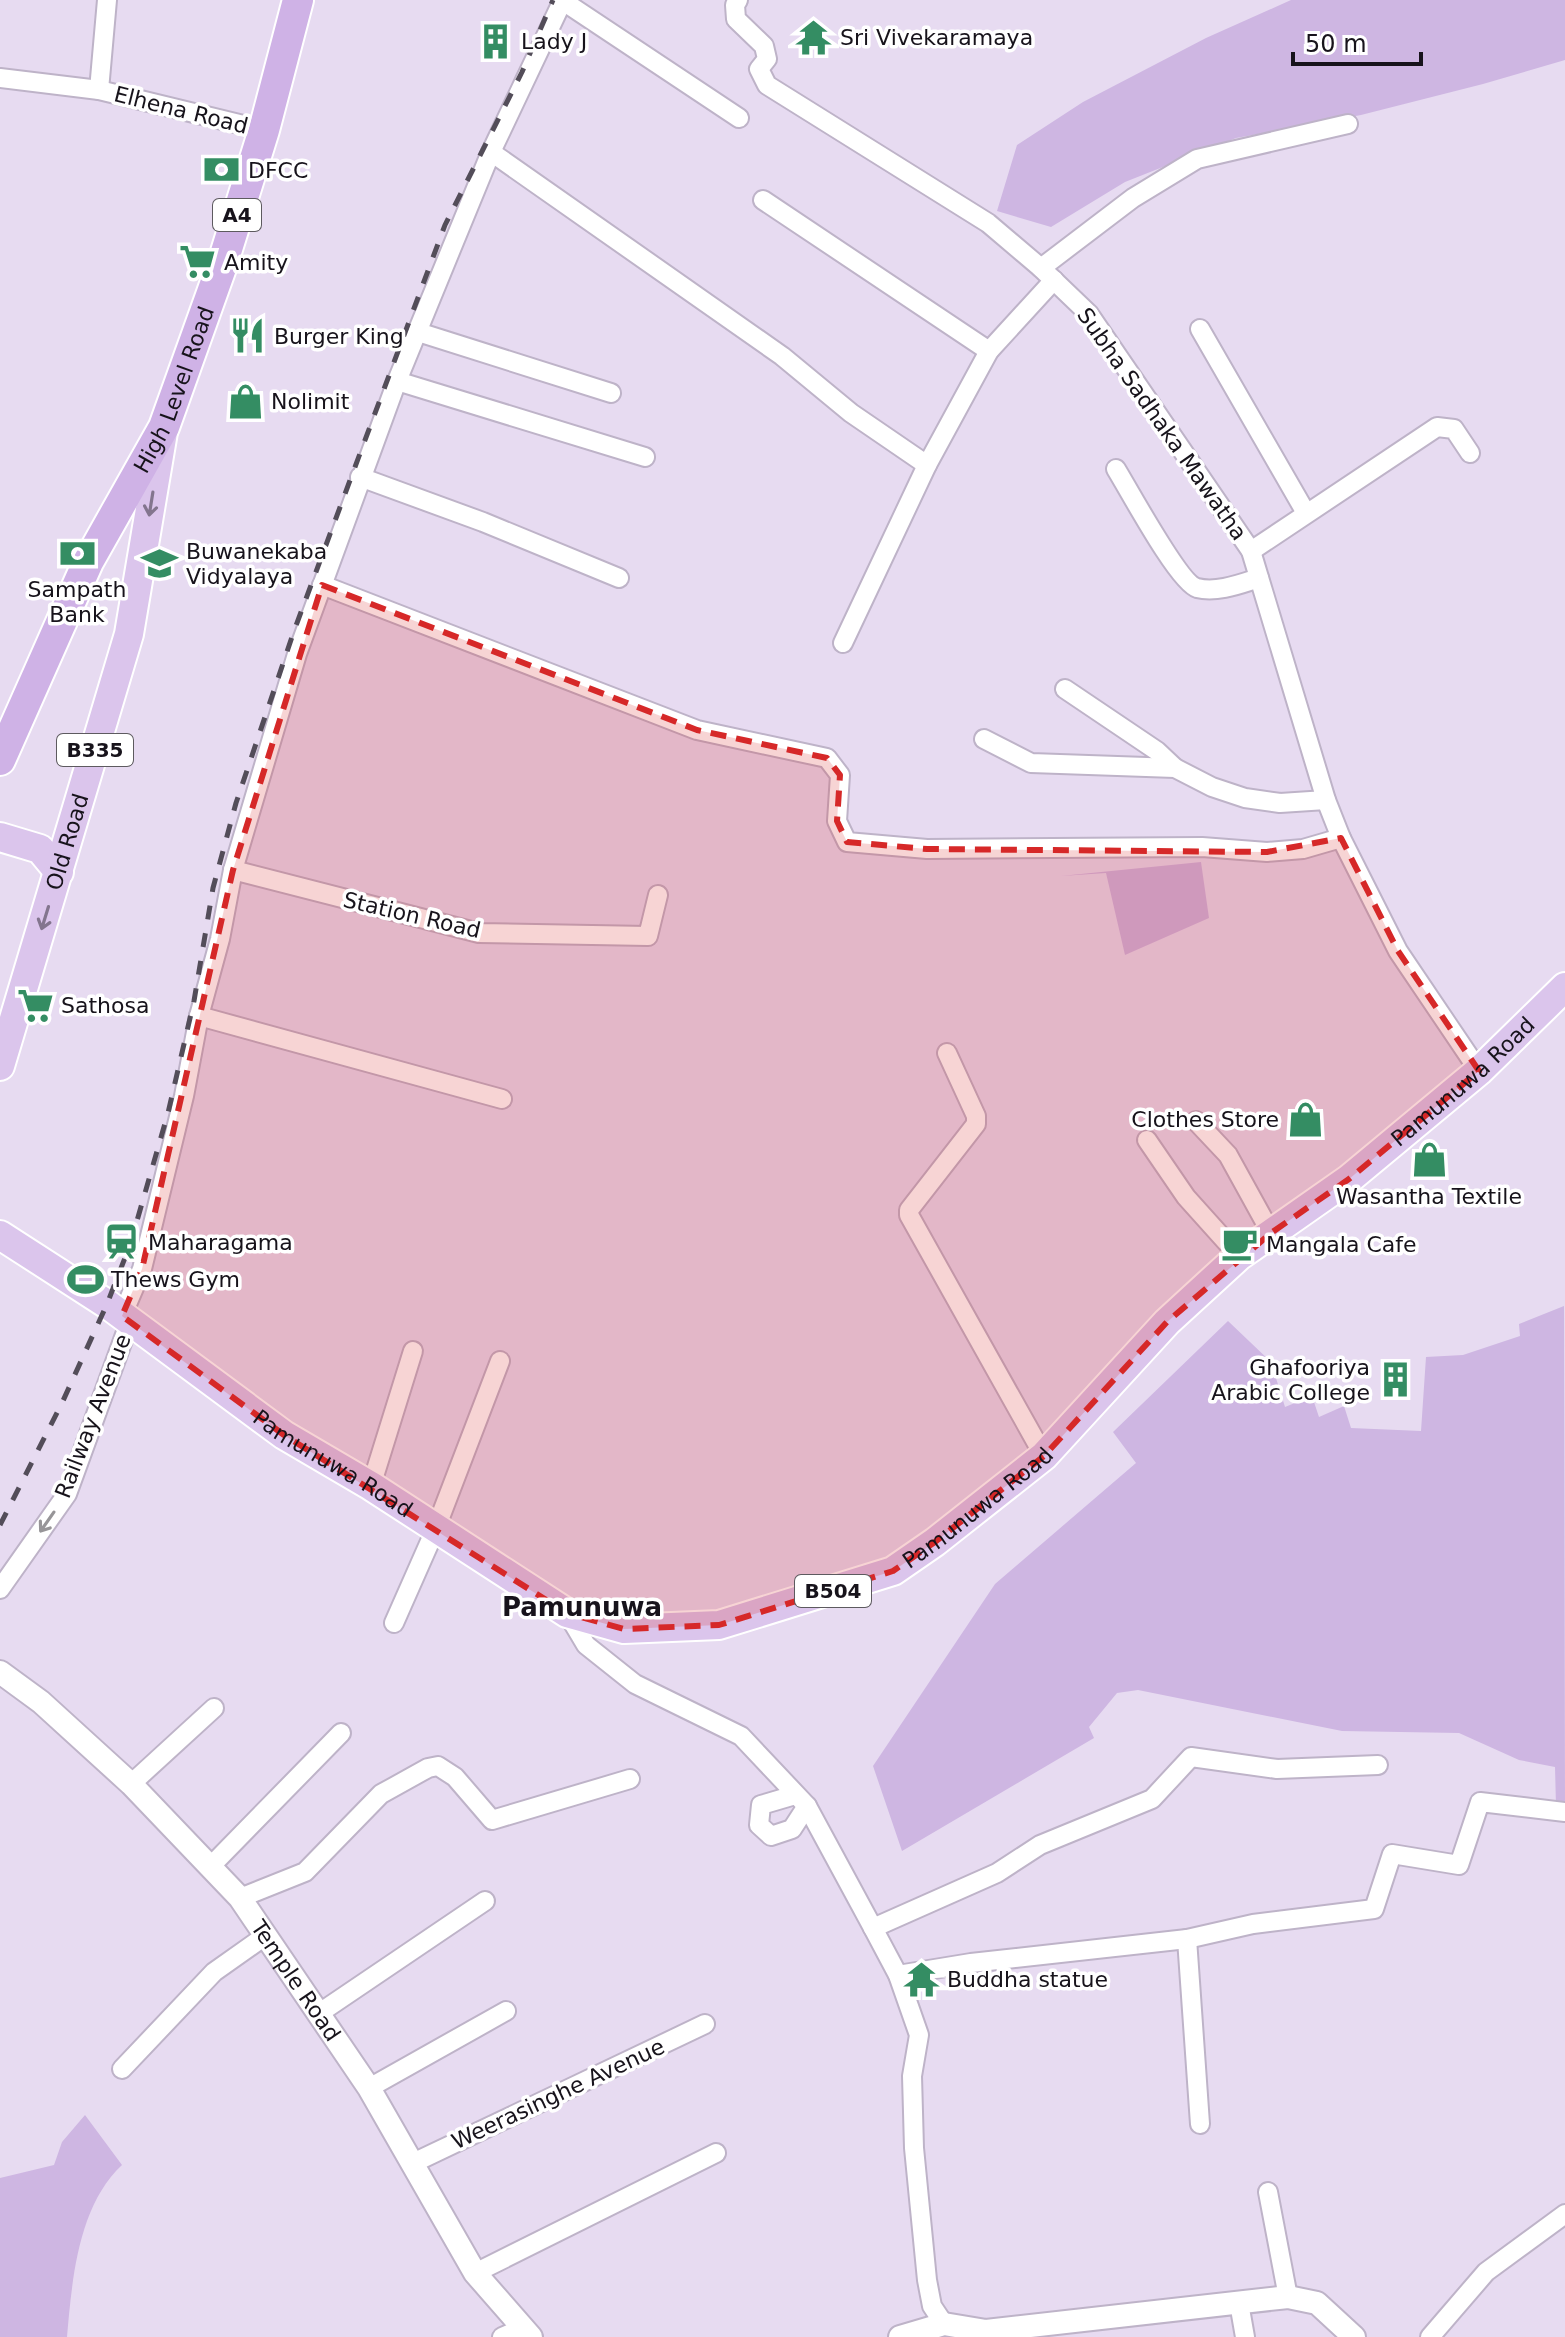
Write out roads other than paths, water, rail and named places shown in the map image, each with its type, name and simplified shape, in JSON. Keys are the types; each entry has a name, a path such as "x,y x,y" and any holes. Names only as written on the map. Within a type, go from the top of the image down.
{"highway":[{"name":"High Level Road","path":"0,760 88,562 164,427 222,265 264,130 298,0"}],"main road":[{"name":"Old Road","path":"0,1066 129,634 164,427"},
{"path":"0,837 40,849 59,872"},
{"name":"Pamunuwa Road","path":"0,1235 126,1318 284,1435 371,1486 567,1613 624,1629 719,1625 893,1571 935,1542 1044,1456 1167,1322 1239,1256 1349,1179 1479,1071 1565,987"}],"street":[{"name":"Elhena Road","path":"99,90 107,0"},
{"path":"563,0 739,118"},
{"name":"Railway Avenue","path":"0,1589 67,1494 142,1269 184,1096 199,1016 220,939 233,870 297,654 397,381 491,152 563,0"},
{"name":"Subha Sadhaka Mawatha","path":"738,0 735,5 736,19 764,46 767,59 759,69 767,85 988,223 1089,314 1251,551 1326,800 1341,838 1398,951 1479,1071"},
{"name":"Elhena Road","path":"0,78 99,90 264,130"},
{"path":"843,643 927,465 989,351 1048,274 1133,198 1197,159 1348,124"},
{"path":"491,152 782,356 851,413 927,465"},
{"path":"763,200 989,351"},
{"path":"1200,329 1306,513"},
{"path":"418,332 611,393"},
{"path":"397,381 645,457"},
{"path":"1251,551 1437,427 1454,429 1470,453"},
{"path":"1116,469 1179,572 1193,587 1210,589 1259,578"},
{"path":"360,477 483,522 619,578"},
{"path":"322,585 697,730 827,758 840,775 837,821 847,842 927,849 1202,847 1267,852 1303,849 1341,838"},
{"path":"1065,689 1157,751 1175,768 1212,787 1245,798 1280,803 1326,800"},
{"path":"984,739 1031,763 1175,768"},
{"name":"Station Road","path":"233,870 479,933 648,936 658,895"},
{"path":"199,1016 502,1099"},
{"path":"947,1053 976,1116 976,1124 909,1210 909,1215 1044,1456"},
{"path":"1196,1121 1228,1155 1271,1233"},
{"path":"1147,1140 1186,1197 1239,1256"},
{"path":"371,1486 413,1351"},
{"path":"394,1623 436,1528 500,1361"},
{"path":"567,1613 586,1645 635,1684 741,1736 801,1800 898,1975 919,2035 912,2076 914,2148 927,2280 932,2306 944,2324"},
{"name":"Temple Road","path":"0,1672 41,1702 131,1784 240,1898 369,2088 475,2273 519,2334"},
{"path":"131,1784 214,1708"},
{"path":"210,1867 341,1733"},
{"path":"873,1928 997,1873 1040,1845 1152,1799 1191,1757 1277,1769 1378,1765"},
{"path":"240,1898 305,1872 381,1794 428,1768 438,1766 455,1777 492,1820 630,1779"},
{"path":"898,1975 971,1963 1187,1939 1253,1924 1374,1909 1392,1854 1459,1865 1480,1802 1565,1812"},
{"path":"318,2014 485,1901"},
{"path":"122,2069 214,1972 265,1936"},
{"path":"1187,1939 1200,2124"},
{"path":"369,2088 506,2011"},
{"name":"Weerasinghe Avenue","path":"411,2164 705,2024"},
{"path":"475,2273 716,2153"},
{"path":"1268,2192 1288,2297"},
{"path":"1430,2337 1486,2272 1565,2214"},
{"path":"900,2337 944,2324 986,2331 1050,2330 1288,2297 1317,2303 1354,2337"},
{"path":"1239,2303 1245,2337"}],"railway":[{"path":"0,1525 62,1403 130,1245 168,1113 194,1001 213,888 236,803 294,631 445,225 522,72 553,0"}],"place":[{"name":"Sri Vivekaramaya","path":"814,37"},
{"name":"Lady J","path":"495,41"},
{"name":"DFCC","path":"222,170"},
{"name":"Amity","path":"198,262"},
{"name":"Burger King","path":"248,336"},
{"name":"Nolimit","path":"245,401"},
{"name":"Sampath Bank","path":"77,553"},
{"name":"Buwanekaba Vidyalaya","path":"160,564"},
{"name":"Sathosa","path":"35,1005"},
{"name":"Clothes Store","path":"1305,1119"},
{"name":"Wasantha Textile","path":"1429,1160"},
{"name":"Maharagama","path":"122,1242"},
{"name":"Mangala Cafe","path":"1240,1244"},
{"name":"Thews Gym","path":"85,1279"},
{"name":"Ghafooriya Arabic College","path":"1396,1380"},
{"name":"Buddha statue","path":"921,1979"}],"district":[{"name":"Pamunuwa","path":"582,1607"}]}
